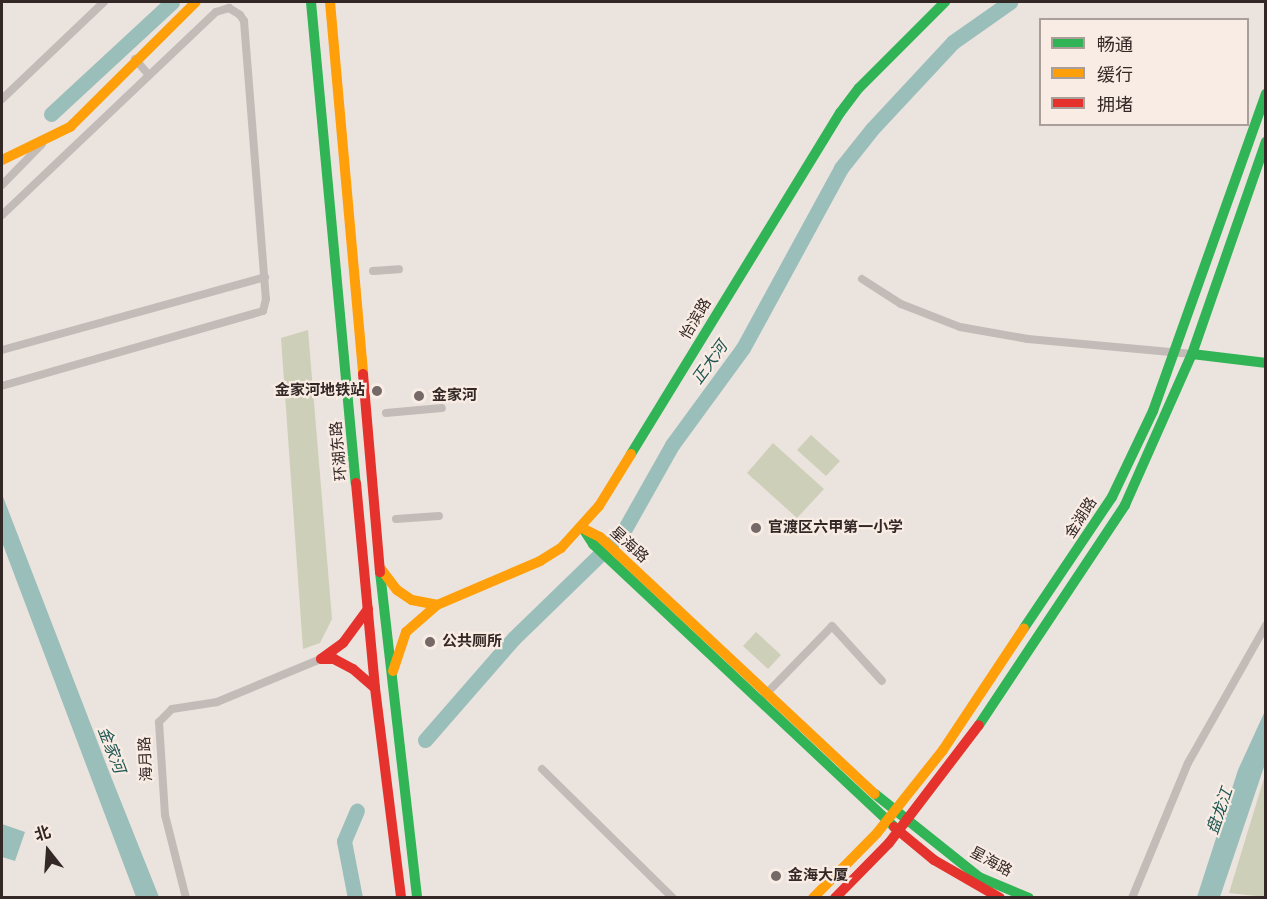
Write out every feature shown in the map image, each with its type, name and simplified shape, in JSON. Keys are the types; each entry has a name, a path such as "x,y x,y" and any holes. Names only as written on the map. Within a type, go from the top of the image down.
{"main road":[{"path":"2,160 70,127 135,59 196,2"},
{"name":"环湖东路","path":"310,2 375,688 401,897"},
{"name":"环湖东路","path":"330,2 390,684 417,897"},
{"name":"怡滨路","path":"390,684 406,632 437,605 540,561 561,548 582,528 599,507 840,113 858,88 945,2"},
{"name":"金湖路","path":"813,897 894,812 1016,646 1112,498 1153,411 1266,94"},
{"name":"金湖路","path":"835,897 902,826 1029,654 1125,505 1192,354 1266,142"},
{"path":"1192,354 1266,363"},
{"name":"星海路","path":"582,528 894,812 902,826 934,860 1000,897"},
{"path":"380,567 403,594 426,605 437,605"},
{"path":"321,659 343,643 368,609"},
{"path":"321,659 334,659 353,669 375,688"},
{"name":"星海路","path":"764,696 886,821 902,826 979,877 1029,897"}],"street":[{"path":"2,99 104,2"},
{"path":"2,215 81,138 222,8 235,12 244,21 266,305 255,315 2,386"},
{"path":"135,59 149,75"},
{"path":"70,127 81,138"},
{"path":"2,185 47,138"},
{"path":"373,271 399,269"},
{"path":"2,350 264,277"},
{"path":"862,279 901,304 960,327 1028,339 1192,354"},
{"path":"386,413 442,408"},
{"path":"396,519 439,516"},
{"path":"764,696 832,626 882,681"},
{"path":"1132,897 1188,763 1264,630"},
{"name":"海月路","path":"186,897 165,815 159,770 159,722 172,709 217,702 321,659"},
{"path":"543,769 674,897"}],"green space":[{"path":"308,330 332,619 320,643 303,649 281,338"},
{"path":"811,435 840,461 826,476 797,450"},
{"path":"773,443 824,489 797,518 747,473"},
{"path":"756,632 781,655 768,669 743,646"},
{"path":"1265,775 1265,897 1229,893"}],"water":[{"path":"2,494 159,897 136,897 2,542"},
{"path":"1265,711 1265,764 1220,897 1197,897 1238,770"},
{"path":"2,824 25,832 15,861 2,857"}],"waterway":[{"name":"金家河","path":"51,114 172,2"},
{"name":"正大河","path":"425,740 514,638 623,532 672,445 743,348 841,168 872,129 953,42 1010,2"},
{"name":"正大河","path":"355,898 344,841 357,811"}],"traffic: fast":[{"path":"311,2 356,483"},
{"path":"631,454 840,113 859,88 945,2"},
{"path":"1024,628 1112,497 1153,411 1266,94"},
{"path":"979,725 1125,505 1192,354 1266,142"},
{"path":"1192,354 1266,363"},
{"path":"584,530 593,544 894,827"},
{"path":"380,572 417,898"},
{"path":"875,794 979,877 1029,898"}],"traffic: slow":[{"path":"2,160 70,127 196,2"},
{"path":"330,2 363,374"},
{"path":"437,605 540,561 561,548 599,506 631,454"},
{"path":"582,528 600,537 875,794"},
{"path":"381,569 397,590 412,600 437,605 406,632 393,671"},
{"path":"813,898 877,833 943,750 1024,628"}],"traffic: jam":[{"path":"363,374 380,572"},
{"path":"356,483 375,688 401,898"},
{"path":"368,609 343,643 321,659 334,659 353,669 375,688"},
{"path":"835,898 889,843 979,725"},
{"path":"894,827 934,860 1000,898"}],"place":[{"name":"金家河地铁站","path":"377,391"},
{"name":"金家河","path":"419,396"},
{"name":"官渡区六甲第一小学","path":"756,528"},
{"name":"公共厕所","path":"430,642"},
{"name":"金海大厦","path":"776,876"}],"water label":[{"name":"盘龙江","path":"1220,811"}]}
